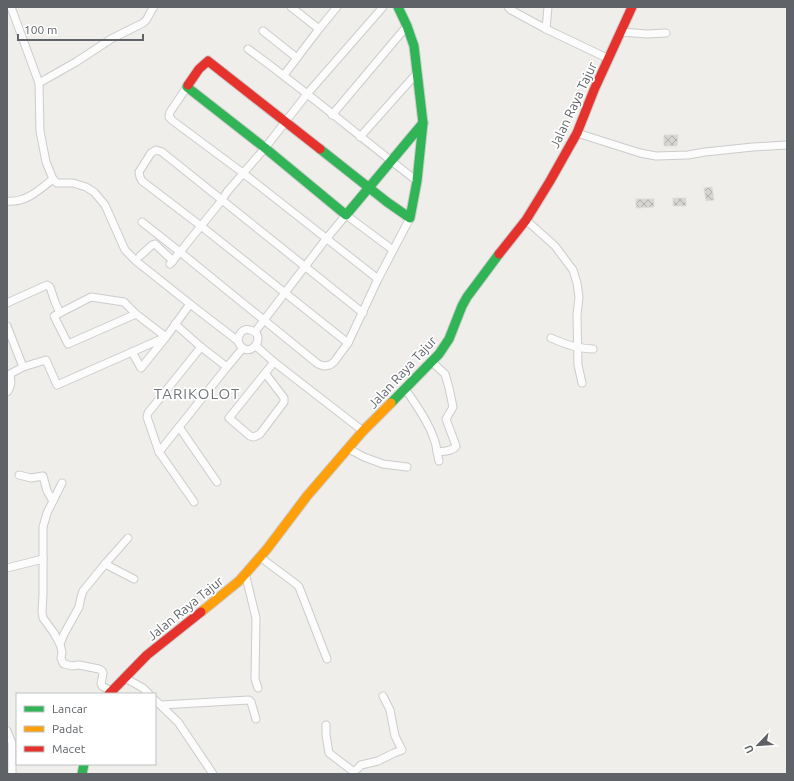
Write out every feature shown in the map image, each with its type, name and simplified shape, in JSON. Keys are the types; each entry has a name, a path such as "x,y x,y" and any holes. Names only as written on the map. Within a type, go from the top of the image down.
{"main road":[{"path":"398,7 414,46 423,123 417,181 410,218 390,204 370,187 208,61 203,64 187,87 346,215 370,187 390,160 423,123"},
{"name":"Jalan Raya Tajur","path":"110,692 147,655 229,590 260,557 307,496 363,431 440,354 449,339 467,297 526,220 577,133 594,90 632,7"}],"street":[{"path":"11,7 39,83 40,131 46,162 53,179 57,183 73,183 86,187 94,192 105,205 125,250 136,261 238,341 243,348 250,350 256,346 258,339 257,335 249,330 243,331 239,335 238,341"},
{"path":"39,83 76,62 111,39 143,23 146,21 150,11 154,7"},
{"path":"284,75 337,7"},
{"path":"140,256 152,244 155,244 171,262 222,200 226,192 264,148 307,94 383,7"},
{"path":"508,7 546,29 609,59"},
{"path":"546,29 548,7"},
{"path":"295,8 319,29"},
{"path":"332,115 407,26"},
{"path":"263,31 297,58"},
{"path":"621,32 647,34 666,33"},
{"path":"248,49 284,75 332,115 417,181"},
{"path":"360,137 417,73"},
{"path":"187,87 170,112 170,117 172,120 243,173 378,280"},
{"path":"577,133 640,153 656,156 688,155 752,147 787,145"},
{"path":"348,343 142,181 139,172 151,153 156,150 162,152 363,313"},
{"path":"7,202 27,198 37,193 53,179"},
{"path":"254,332 346,215 393,250"},
{"path":"142,222 318,364 324,366 330,365 334,362 348,343 410,218"},
{"path":"526,220 555,246 573,270 578,283 578,365 582,383"},
{"path":"7,303 47,285 50,287 60,313"},
{"path":"136,314 68,344 54,316 91,297 124,302 136,314 166,337"},
{"path":"132,352 141,368 190,304"},
{"path":"175,324 227,367"},
{"path":"7,326 23,367"},
{"path":"7,392 10,389 11,384 10,374 23,367 46,360 57,385 166,337"},
{"path":"551,338 566,345 578,348 593,349"},
{"path":"194,502 159,452 147,417 148,413 201,346"},
{"path":"256,346 274,362 363,431"},
{"path":"159,452 243,348"},
{"path":"265,373 284,398 284,402 260,434 254,437 250,436 229,418 265,373 274,362"},
{"path":"432,362 445,374 453,407 446,419 456,446 451,450 437,452"},
{"path":"405,389 424,417 435,441 439,461"},
{"path":"179,427 217,482"},
{"path":"349,448 364,457 383,464 406,467"},
{"path":"19,475 31,478 43,476 47,491 53,501"},
{"path":"62,483 47,513 43,527 43,618 60,644 62,652 61,661 64,664 72,666 99,669 102,671 101,684 110,692"},
{"path":"60,644 79,607 83,591 128,538"},
{"path":"260,557 299,587 327,659"},
{"path":"7,568 43,560"},
{"path":"105,564 134,579"},
{"path":"245,573 256,618 255,679 258,688"},
{"path":"125,678 143,688 148,693"},
{"path":"326,725 329,754 354,773 361,765 378,761 402,750 395,736 390,710 383,696"},
{"path":"161,705 249,700 256,719"},
{"path":"156,701 178,722 213,774"},
{"path":"7,730 12,743 12,774"}],"building":[{"path":"664,135 678,135 677,146 664,146"},
{"path":"712,187 714,200 706,201 704,188"},
{"path":"673,198 686,198 686,206 673,206"},
{"path":"636,199 654,199 654,207 636,208"}],"traffic: fast":[{"path":"320,149 387,202 410,218 417,181 423,123 414,46 398,7"},
{"path":"188,85 187,87 265,148 346,215 423,123"},
{"path":"391,403 439,354 449,339 467,297 499,254"},
{"path":"82,774 84,765"}],"traffic: slow":[{"path":"201,612 239,581 267,549 307,496 363,431 391,403"}],"traffic: jam":[{"path":"499,254 526,220 577,133 594,90 632,7"},
{"path":"188,85 199,69 208,61 320,149"},
{"path":"110,693 147,655 201,612"}],"district":[{"name":"TARIKOLOT","path":"197,394"}]}
